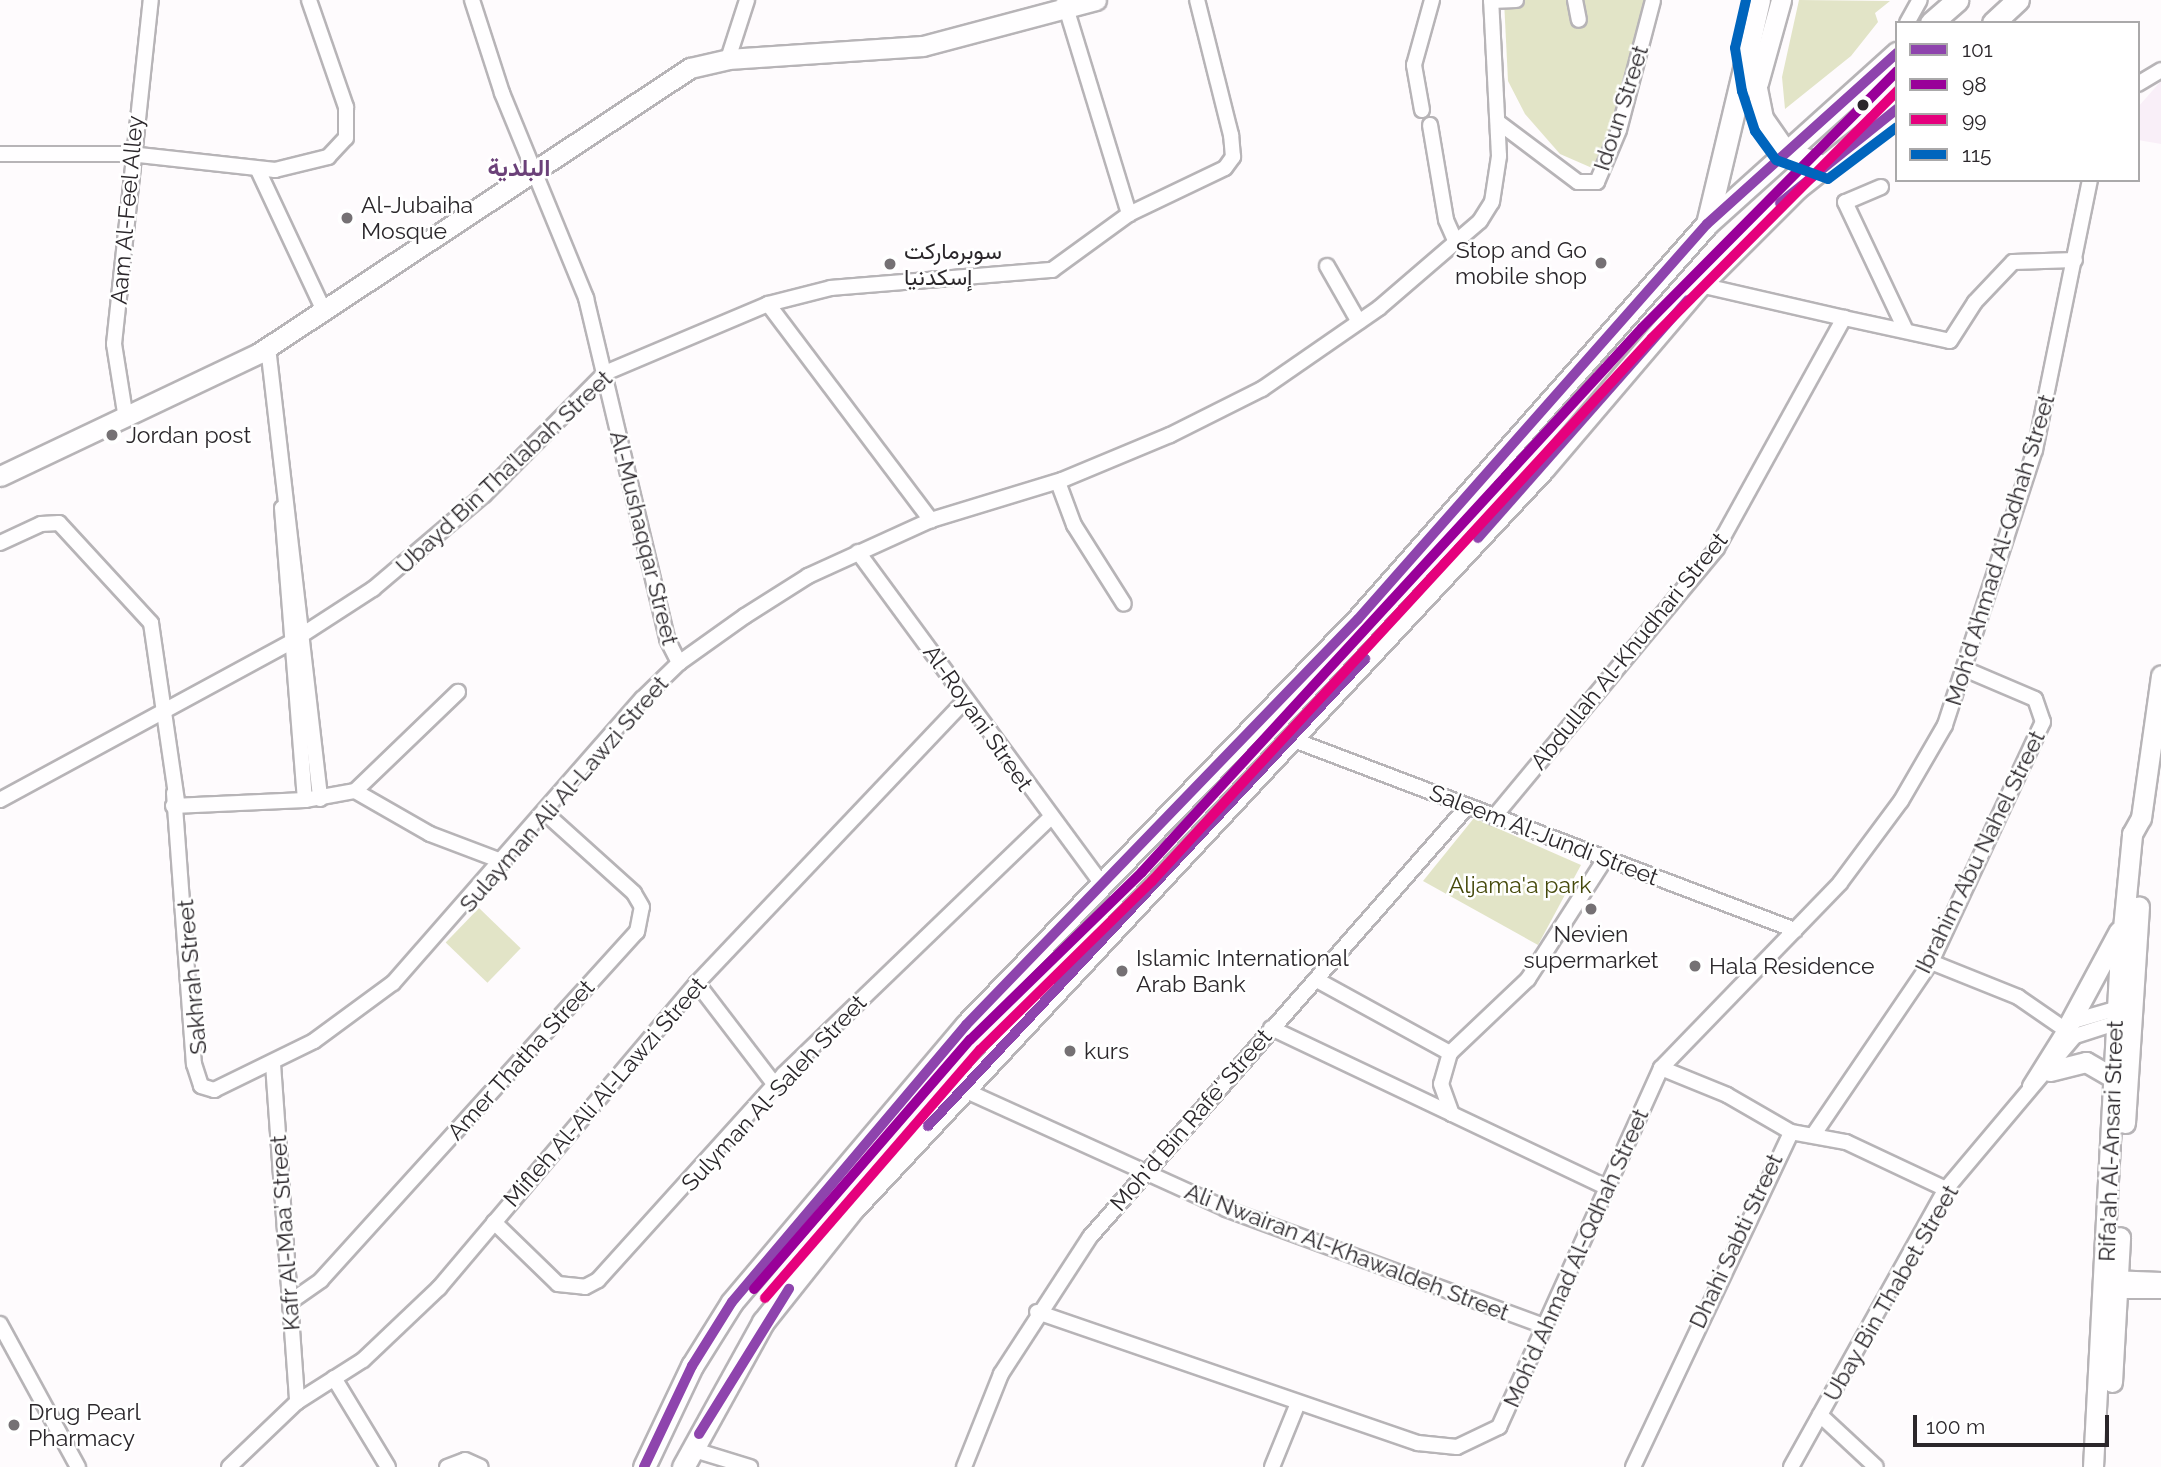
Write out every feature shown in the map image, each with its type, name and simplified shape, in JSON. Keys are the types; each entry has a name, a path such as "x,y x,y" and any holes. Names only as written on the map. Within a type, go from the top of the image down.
{"main road":[{"path":"1933,21 1957,0"},
{"path":"1995,21 2018,0"},
{"path":"1707,224 1749,48"},
{"path":"644,1467 712,1332 783,1235 1100,881 1357,619 1707,224 1745,186 1895,52"},
{"path":"687,1458 763,1322 853,1209 962,1089 1294,740 1544,468 1700,285 1776,208 1895,110"},
{"path":"1745,186 1762,192 1776,208"}],"street":[{"name":"Aam Al-Feel Alley","path":"126,419 114,344 130,154 151,0"},
{"path":"0,154 130,154 258,170 304,167 328,157 346,138 346,107 309,0"},
{"name":"Al-Mushaqqar Street","path":"472,0 535,172 582,287 605,373 667,639 679,663"},
{"path":"728,59 747,0"},
{"path":"0,476 126,419 268,347 325,313 690,68 728,59 891,51 1064,4 1096,0"},
{"name":"Ubayd Bin Tha’labah Street","path":"0,800 165,707 296,638 430,545 605,373 768,304 894,278 1052,270 1129,214 1225,168 1233,157 1197,0"},
{"path":"1422,110 1414,65 1432,0"},
{"path":"1491,1 1516,0"},
{"path":"1575,0 1579,20"},
{"name":"Idoun Street","path":"1498,122 1578,182 1597,181 1619,130 1653,0"},
{"path":"1760,0 1749,48 1756,89 1767,125 1786,149 1824,166"},
{"path":"1756,89 1781,0"},
{"path":"1908,21 1920,0"},
{"name":"Sulayman Ali Al-Lawzi Street","path":"198,1081 214,1090 273,1064 393,982 504,862 544,813 679,663 807,576 931,520 1058,482 1122,458 1262,389 1359,322 1456,242 1492,202 1498,122 1491,1"},
{"path":"1064,4 1129,214"},
{"path":"2140,84 2161,70"},
{"path":"1430,125 1446,220 1456,242"},
{"path":"258,170 325,313"},
{"name":"Moh'd Ahmad Al-Qdhah Street","path":"1038,1312 1418,1443 1475,1443 1510,1413 1542,1325 1661,1068 1840,883 1908,790 1967,670 2035,450 2076,260 2090,182"},
{"path":"1881,187 1846,202 1905,329"},
{"path":"1700,285 1950,341 1975,302 2013,262 2076,260"},
{"path":"1327,266 1359,322"},
{"path":"768,304 931,520"},
{"name":"Abdullah Al-Khudhari Street","path":"1494,817 1717,548 1844,318"},
{"path":"268,347 312,800"},
{"path":"1058,482 1074,525 1124,604"},
{"name":"Sakhrah Street","path":"0,542 46,522 64,526 155,629 175,802 198,1081"},
{"name":"Al-Royani Street","path":"858,552 1049,818 1100,881"},
{"name":"Ibrahim Abu Nahel Street","path":"1814,1134 1931,962 2043,722 2035,699 1967,670"},
{"name":"Rifa'ah Al-Ansari Street","path":"2093,1467 2112,1285 2112,1077 2123,1013 2140,818 2161,675"},
{"path":"175,802 312,800 355,791 458,692"},
{"name":"Mifleh Al-Ali Al-Lawzi Street","path":"229,1467 296,1402 334,1378 430,1297 697,983 965,699"},
{"name":"Saleem Al-Jundi Street","path":"1294,740 1795,930"},
{"path":"355,791 430,834 504,862"},
{"name":"Moh'd Bin Rafe' Street","path":"964,1467 1002,1374 1038,1312 1143,1172 1317,980 1466,807"},
{"name":"Amer Thatha Street","path":"290,1302 329,1271 637,932 642,907 634,892 544,813"},
{"name":"Sulyman Al-Saleh Street","path":"494,1222 548,1278 585,1287 644,1231 775,1086 1049,818"},
{"name":"Rifa'ah Al-Ansari Street","path":"2105,1467 2123,1013 2124,920 2132,834 2140,818"},
{"path":"1452,1114 1441,1084 1450,1053 1484,1027 1528,979 1605,859"},
{"path":"2067,1025 2124,920"},
{"path":"1931,962 2033,1005 2067,1025 2123,1013"},
{"path":"1317,980 1450,1053"},
{"path":"697,983 775,1086"},
{"name":"Ubay Bin Thabet Street","path":"1791,1467 1946,1189 2027,1094 2050,1072 2075,1036 2123,1013"},
{"name":"Ubay Bin Thabet Street","path":"2027,1094 2067,1025"},
{"path":"1271,1028 1606,1187"},
{"path":"2050,1072 2086,1062 2112,1077"},
{"name":"Kafr Al-Maa’ Street","path":"273,1064 296,1402"},
{"path":"1661,1068 1727,1095 1791,1132"},
{"name":"Ali Nwairan Al-Khawaldeh Street","path":"962,1089 1143,1172 1542,1325"},
{"name":"Dhahi Sabti Street","path":"1633,1467 1791,1132 1814,1134 1870,1152 1946,1189"},
{"path":"2112,1285 2161,1280"},
{"path":"2112,1285 2161,1291"},
{"path":"0,1324 78,1467"},
{"path":"334,1378 388,1467"},
{"path":"1272,1467 1298,1402"},
{"path":"1820,1415 1876,1467"},
{"path":"687,1458 750,1467"},
{"path":"447,1467 465,1460 481,1467"}],"shaded area":[{"path":"2161,81 2161,144 2140,140 2140,105"}],"green space":[{"path":"1504,0 1651,0 1599,171 1560,154 1525,114 1508,81"},
{"path":"1799,0 1890,1 1875,13 1878,22 1851,56 1785,109 1782,77"},
{"name":"Aljama'a park","path":"1474,818 1581,865 1538,945 1423,881"},
{"path":"479,908 521,948 487,983 446,943"}],"transit line":[{"name":"115","path":"1746,0 1735,48 1742,91 1755,131 1776,160 1828,179 1895,129"},
{"name":"101","path":"644,1467 692,1366 732,1302 966,1025 1358,619 1707,224 1895,55"},
{"name":"98","path":"754,1289 970,1040 1142,872 1642,328 1895,73"},
{"name":"99","path":"765,1298 980,1050 1152,881 1652,338 1895,93"},
{"name":"101","path":"1780,203 1895,111"},
{"name":"101","path":"1478,538 1688,300"},
{"name":"101","path":"928,1126 1365,659"},
{"name":"101","path":"699,1434 789,1289"}],"place":[{"name":"Al-Jubaiha Mosque","path":"347,218"},
{"name":"Stop and Go mobile shop","path":"1601,263"},
{"name":"سوبرماركت إسكدنيا","path":"890,264"},
{"name":"Jordan post","path":"112,435"},
{"name":"Nevien supermarket","path":"1591,909"},
{"name":"Hala Residence","path":"1695,966"},
{"name":"Islamic International Arab Bank","path":"1122,971"},
{"name":"kurs","path":"1070,1051"},
{"name":"Drug Pearl Pharmacy","path":"14,1425"}],"district":[{"name":"البلدية","path":"519,168"}]}
